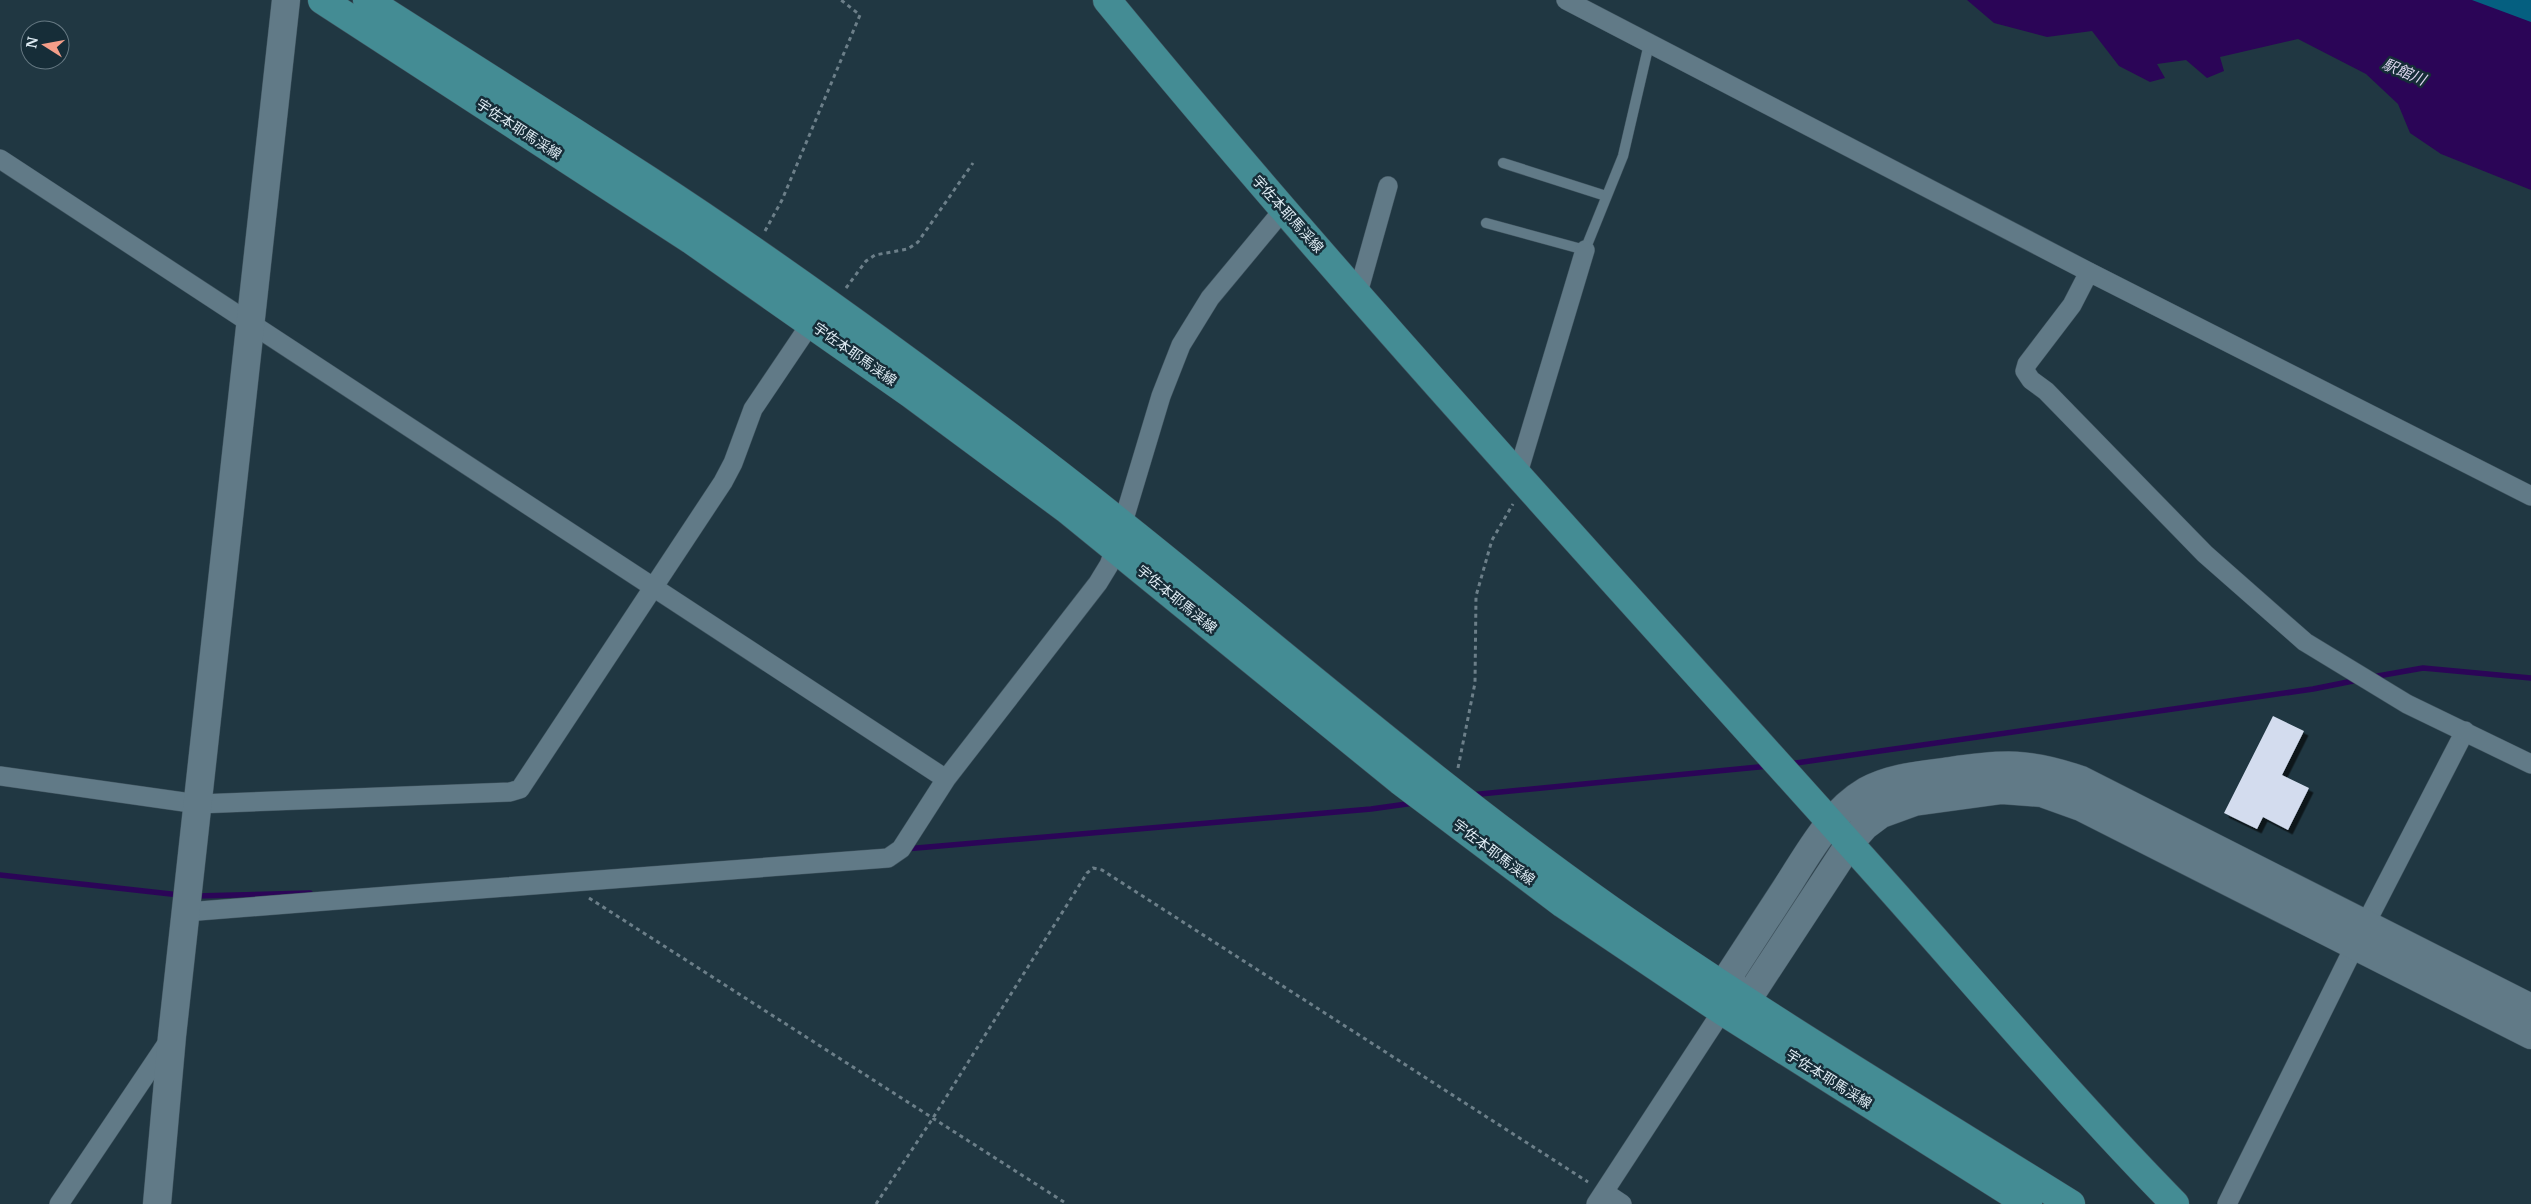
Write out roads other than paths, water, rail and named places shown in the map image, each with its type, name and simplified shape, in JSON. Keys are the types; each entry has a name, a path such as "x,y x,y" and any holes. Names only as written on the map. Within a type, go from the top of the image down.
{"main road":[{"name":"宇佐本耶馬渓線","path":"322,0 691,240 821,315 1012,438 1118,537 1400,781 1563,904 2071,1204"},
{"name":"宇佐本耶馬渓線","path":"367,0 652,182 752,250 821,315"},
{"name":"宇佐本耶馬渓線","path":"1107,0 1204,118 1711,692 1850,843 2090,1117 2176,1204"},
{"name":"宇佐本耶馬渓線","path":"1118,537 1605,905 1728,1002 2028,1204"}],"street":[{"path":"157,1204 172,1036 286,0"},
{"path":"1566,0 2089,272 2531,496"},
{"path":"0,159 946,780"},
{"path":"1358,293 1388,186"},
{"path":"186,912 565,883 705,870 888,858 901,849 946,780 1098,583 1109,565 1160,396 1181,345 1210,298 1284,209"},
{"path":"1523,479 1585,250"},
{"path":"2089,272 2072,305 2027,364 2025,371 2031,380 2046,391 2204,554 2305,642 2407,704 2531,764"},
{"path":"0,776 198,804 510,792 520,789 728,472 746,422 759,397 821,315"},
{"path":"2227,1204 2360,935 2465,731"},
{"path":"1622,1204 1600,1198 1728,1002 1730,974 1811,849 1831,823 1860,795 1877,786 1897,779 1985,766 2029,765 2081,780 2360,935 2531,1035"},
{"path":"1728,1002 1753,991 1850,843 1874,818 1914,802 2002,790 2042,793 2081,807 2360,935 2531,1008"},
{"path":"59,1204 172,1036"}],"lane":[{"path":"1486,223 1585,250 1623,156 1649,44"},
{"path":"1503,163 1606,196"}],"water":[{"name":"駅館川","path":"1967,0 2472,0 2531,22 2531,190 2441,154 2410,133 2398,104 2366,74 2298,39 2220,57 2224,71 2207,78 2186,60 2157,64 2165,78 2150,82 2119,66 2092,31 2047,37 1994,23"}],"waterway":[{"path":"2372,677 2423,668 2531,678"},
{"path":"1789,764 2313,689 2358,680"},
{"path":"1470,795 1769,766"},
{"path":"905,849 1371,809 1414,803"},
{"path":"0,875 180,895"},
{"path":"195,896 310,893"}]}
